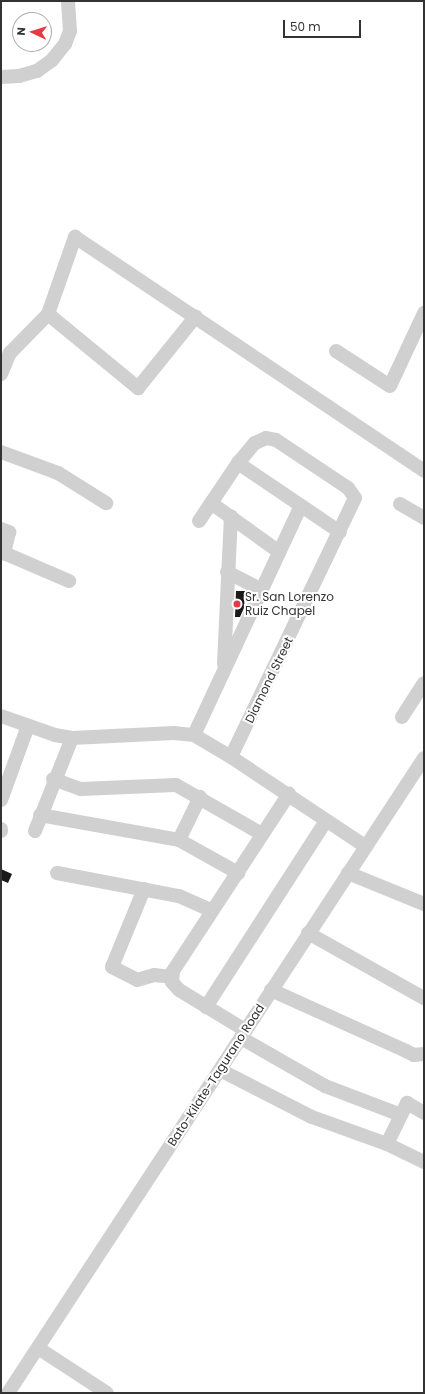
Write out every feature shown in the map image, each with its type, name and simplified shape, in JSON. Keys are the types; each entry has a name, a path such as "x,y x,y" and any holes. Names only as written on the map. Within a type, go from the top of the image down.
{"street":[{"path":"1,77 19,76 37,71 52,60 65,44 70,31 68,1"},
{"path":"1,374 10,353 48,314 75,237 196,316 424,471"},
{"path":"336,351 390,386 424,313"},
{"path":"48,314 138,388 196,316"},
{"name":"Diamond Street","path":"231,757 355,503 354,495 348,488 271,439 261,439 238,463"},
{"path":"1,452 58,473 106,503"},
{"path":"199,521 238,463 340,532"},
{"path":"212,502 278,551"},
{"path":"400,504 424,518"},
{"path":"194,735 260,589 301,506"},
{"path":"223,671 231,516"},
{"path":"1,529 8,532 4,553 69,581"},
{"path":"227,572 260,589"},
{"path":"402,717 424,682"},
{"path":"1,716 28,726 72,738 174,733 194,735 289,794 326,821 365,846"},
{"path":"1,800 6,766 28,726"},
{"path":"35,831 53,779 72,738"},
{"name":"Bato-Kilate-Tagurano Road","path":"10,1392 365,846 424,758"},
{"path":"53,779 81,789 169,784 200,797 262,834"},
{"path":"289,794 238,873 176,964 172,982 179,990 206,1007 243,1034 325,1086 401,1116"},
{"path":"179,840 200,797"},
{"path":"40,814 179,840 238,873"},
{"path":"206,1007 326,821"},
{"path":"58,873 188,899 212,911"},
{"path":"348,873 424,904"},
{"path":"144,889 112,967 137,980 154,975 172,977"},
{"path":"308,934 424,998"},
{"path":"271,990 414,1055 424,1054"},
{"path":"220,1070 312,1117 387,1144 424,1162"},
{"path":"387,1144 407,1103 424,1113"},
{"path":"38,1348 108,1393"}],"building":[{"path":"236,591 245,591 244,608 240,617 235,617"},
{"path":"1,869 12,874 8,883 1,880"}],"place":[{"name":"Sr. San Lorenzo Ruiz Chapel","path":"237,604"}]}
